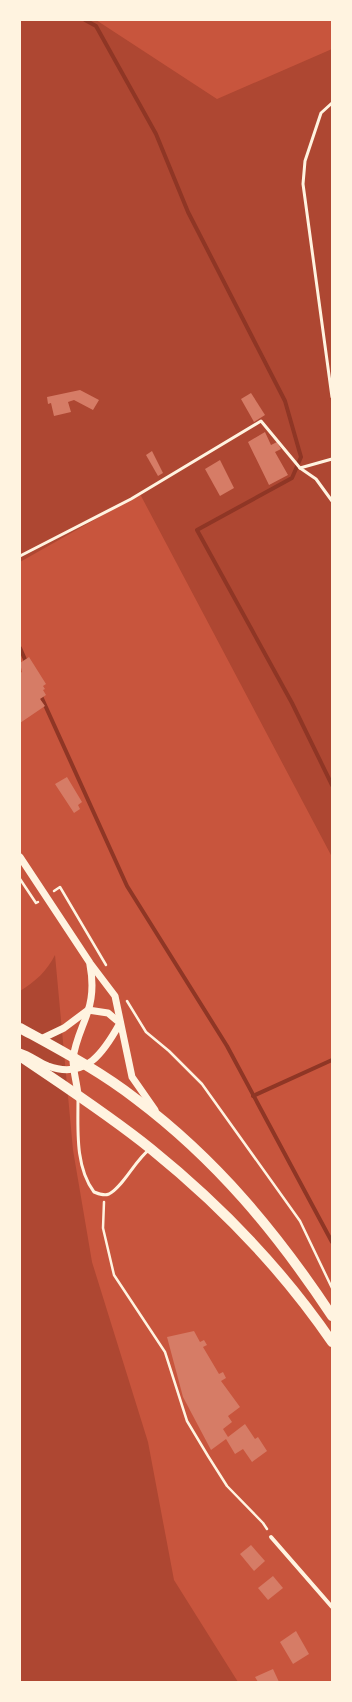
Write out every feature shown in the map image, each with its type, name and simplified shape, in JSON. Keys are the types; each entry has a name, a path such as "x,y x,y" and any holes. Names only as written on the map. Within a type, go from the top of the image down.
{"main road":[{"path":"20,1028 86,1065 136,1098 203,1156 257,1213 298,1265 332,1316"},
{"path":"20,1056 78,1095 150,1149 219,1210 257,1248 291,1288 332,1342"}],"street":[{"path":"20,857 90,963 115,996 120,1024 134,1081 160,1118"},
{"path":"78,1095 74,1058 78,1035 88,1010 93,986 90,963"},
{"path":"41,1039 64,1028 88,1010 108,1013 120,1024"},
{"path":"20,1052 47,1066 60,1070 74,1069 86,1065 97,1058 106,1048 120,1024"},
{"path":"271,1537 332,1607"}],"lane":[{"path":"332,103 321,113 305,161 303,184 332,397"},
{"path":"20,556 131,499 261,421 298,466 316,479 332,501"},
{"path":"298,466 332,459"},
{"path":"78,1095 79,1146 85,1175 94,1192 104,1195 110,1194 119,1186 136,1162 150,1149"}],"path":[{"path":"46,895 60,887 110,971"},
{"path":"126,998 146,1032 169,1051 202,1084 296,1215 332,1288"},
{"path":"104,1195 103,1228 114,1275 165,1352 187,1421 227,1486 263,1523 271,1537"}],"shaded area":[{"path":"20,20 96,20 217,99 332,49 332,857 140,494 20,562"},
{"path":"55,955 73,1150 92,1262 148,1442 174,1580 238,1682 20,1682 20,991 40,976"}],"building":[{"path":"80,390 99,400 93,410 74,400 68,402 71,412 54,416 51,403 48,404 47,397"},
{"path":"251,393 265,415 254,422 241,399"},
{"path":"265,432 271,445 277,442 281,449 275,452 288,475 269,485 248,442"},
{"path":"152,451 163,473 158,476 146,455"},
{"path":"220,460 234,488 220,496 205,469"},
{"path":"29,657 46,684 43,686 45,689 43,690 46,695 40,699 45,706 20,723 20,673 22,672 20,663"},
{"path":"67,777 82,802 78,805 80,809 74,813 55,784"},
{"path":"194,1331 200,1342 204,1340 207,1345 203,1347 219,1374 223,1372 226,1378 221,1381 240,1407 228,1416 232,1422 223,1429 228,1437 245,1424 255,1439 258,1437 267,1451 252,1462 243,1449 235,1454 226,1439 211,1450 183,1397 167,1337"},
{"path":"251,1545 265,1561 254,1571 240,1554"},
{"path":"273,1576 283,1588 268,1600 258,1588"},
{"path":"296,1631 309,1654 293,1664 280,1642"},
{"path":"273,1669 279,1682 258,1682 255,1677"}],"waterway":[{"path":"85,20 96,26 156,134 188,212 285,401 301,457 292,478 197,530 292,703 332,785"},
{"path":"20,648 27,664"},
{"path":"40,694 127,886 227,1046 332,1242"},
{"path":"253,1096 332,1060"}]}
